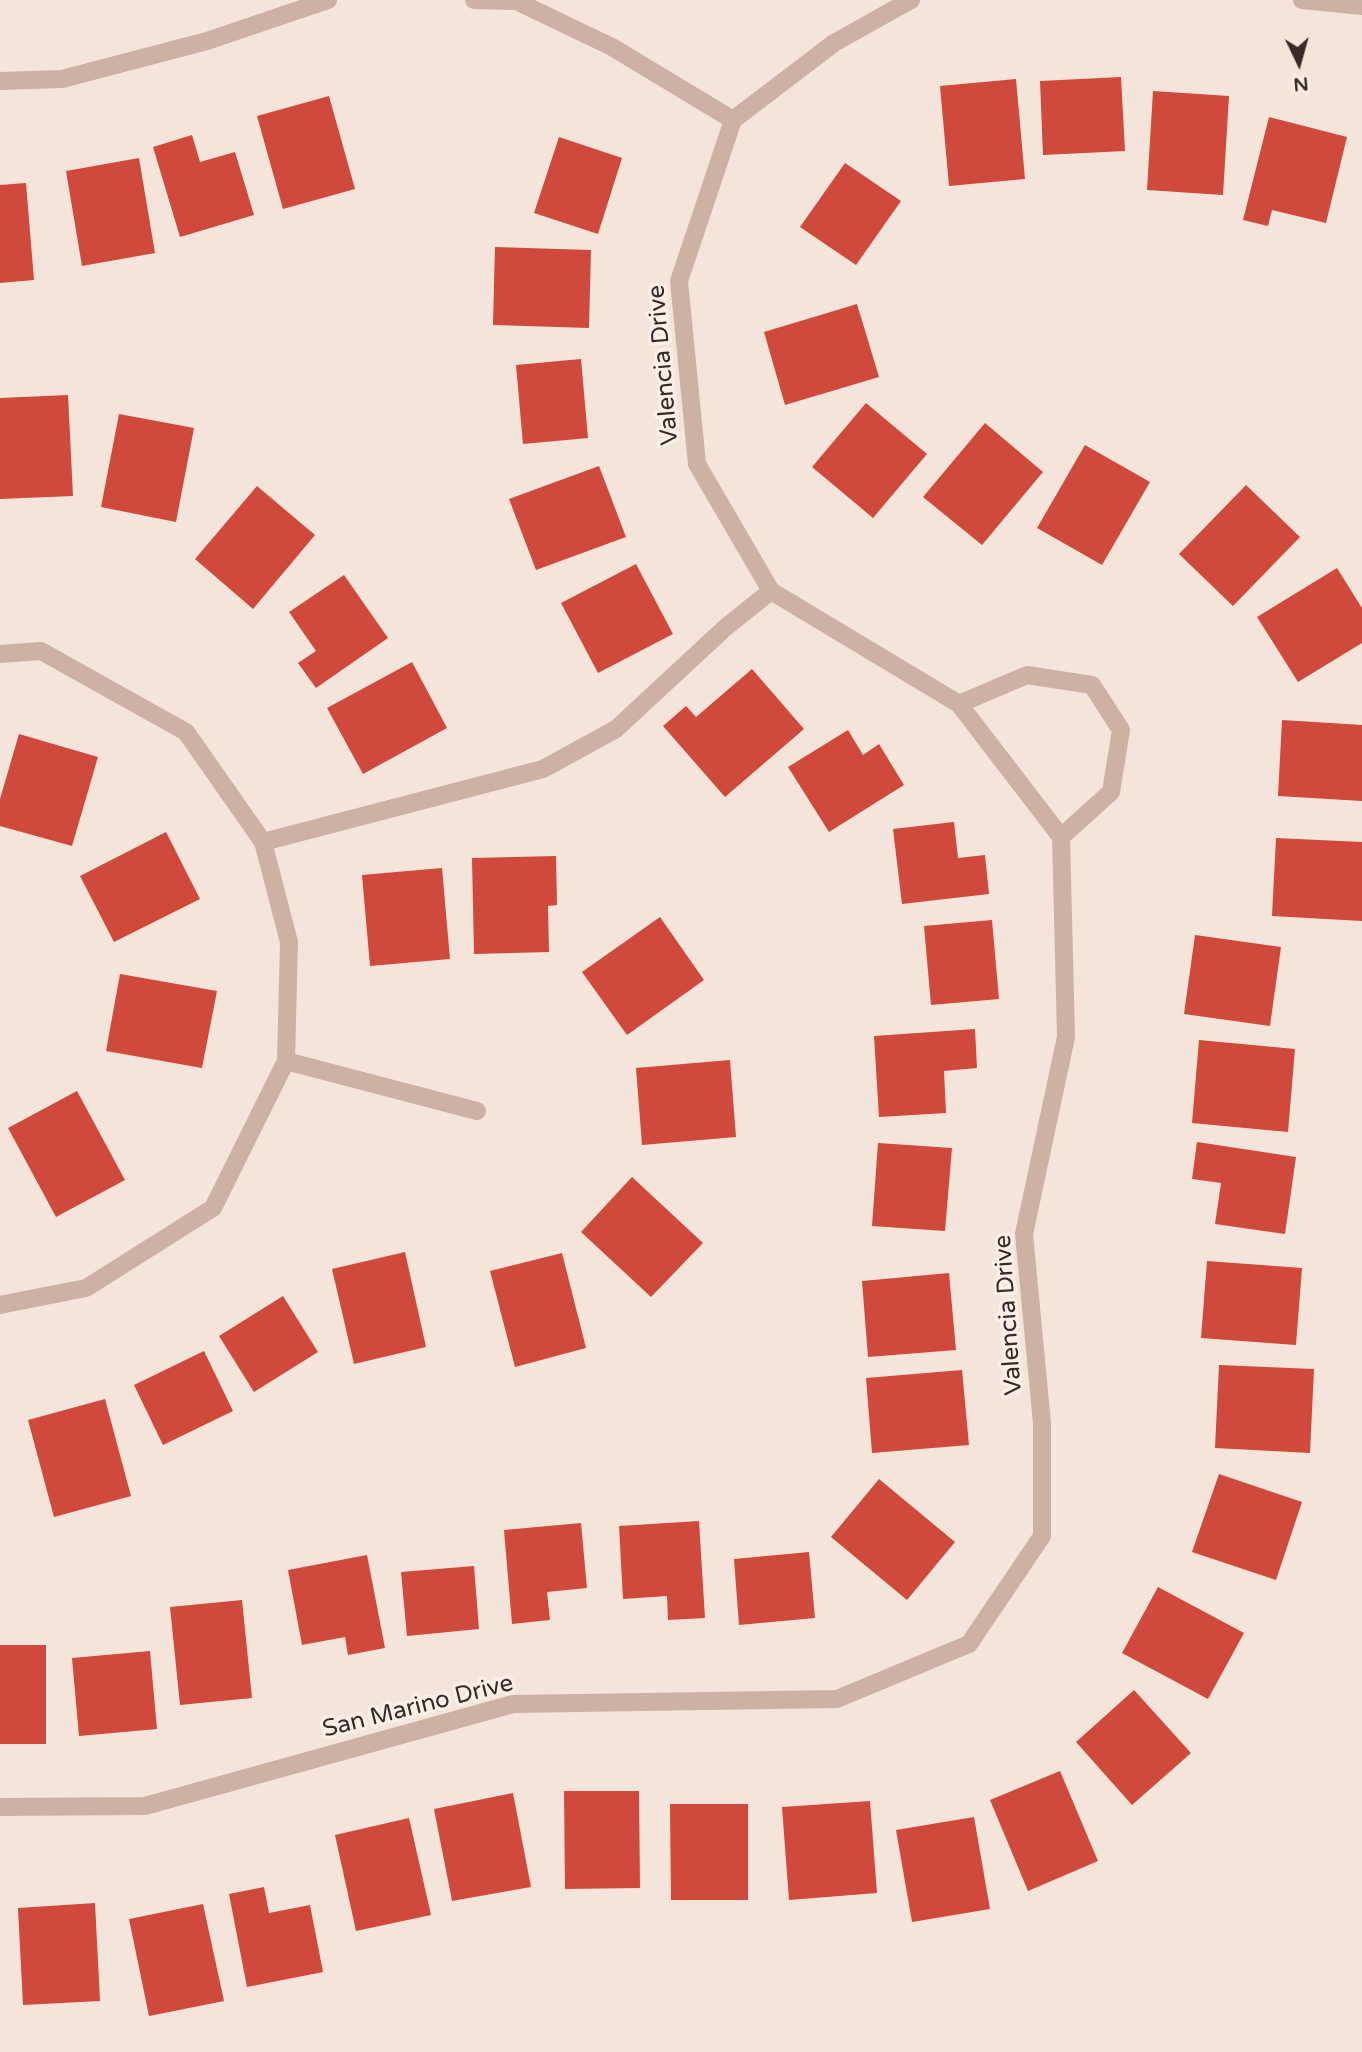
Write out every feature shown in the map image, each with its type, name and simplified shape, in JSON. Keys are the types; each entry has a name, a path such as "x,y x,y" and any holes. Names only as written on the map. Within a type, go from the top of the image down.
{"street":[{"path":"0,81 62,79 206,41 328,0"},
{"path":"474,0 516,1 612,47 733,120 834,43 911,0"},
{"path":"1302,0 1362,6"},
{"name":"Valencia Drive","path":"733,120 678,281 697,464 771,591 959,704 1061,837 1066,1037 1024,1234 1042,1423 1042,1536 969,1644"},
{"path":"263,842 542,769 616,729 726,627 771,591"},
{"path":"0,654 41,651 186,732 263,842 289,942 286,1061 213,1208 86,1288 0,1305"},
{"path":"959,704 1027,675 1092,685 1121,730 1111,792 1061,837"},
{"path":"286,1061 477,1111"},
{"name":"San Marino Drive","path":"0,1807 145,1805 513,1704 837,1699 969,1644"}],"building":[{"path":"1121,77 1125,151 1043,155 1040,81"},
{"path":"1016,79 1025,179 949,186 940,86"},
{"path":"1153,91 1229,96 1223,195 1147,190"},
{"path":"329,96 355,189 283,209 257,116"},
{"path":"1269,117 1347,137 1326,223 1272,210 1268,226 1243,220"},
{"path":"192,135 200,162 235,152 254,215 180,237 153,147"},
{"path":"559,137 622,158 598,234 534,213"},
{"path":"139,158 155,253 82,266 66,171"},
{"path":"845,163 901,201 856,265 800,227"},
{"path":"26,183 34,280 0,283 0,185"},
{"path":"495,247 591,250 589,328 493,325"},
{"path":"857,304 879,377 785,405 764,332"},
{"path":"581,359 588,438 523,444 516,365"},
{"path":"68,395 73,496 0,499 0,398"},
{"path":"866,403 927,454 873,518 812,467"},
{"path":"119,414 194,428 176,522 101,507"},
{"path":"985,423 1043,472 982,545 923,497"},
{"path":"1085,445 1150,482 1102,565 1037,528"},
{"path":"599,466 626,537 536,570 509,499"},
{"path":"1246,485 1300,537 1233,606 1179,554"},
{"path":"257,486 315,535 253,609 195,559"},
{"path":"636,564 673,634 598,673 561,603"},
{"path":"1337,568 1362,608 1362,643 1298,682 1257,617"},
{"path":"344,575 388,638 316,688 298,663 316,651 289,612"},
{"path":"412,662 447,728 363,774 327,708"},
{"path":"752,669 804,729 725,797 663,726 686,706 696,717"},
{"path":"1282,720 1362,725 1362,801 1278,796"},
{"path":"848,730 863,755 879,744 904,785 829,832 788,767"},
{"path":"19,734 98,757 72,846 0,826 0,799"},
{"path":"954,822 958,858 985,855 989,894 902,904 893,829"},
{"path":"166,832 200,899 114,942 80,876"},
{"path":"1276,838 1362,842 1362,921 1272,916"},
{"path":"556,856 557,905 548,906 549,952 474,954 472,858"},
{"path":"442,868 450,959 370,966 362,875"},
{"path":"660,917 704,980 627,1035 582,972"},
{"path":"992,920 999,999 931,1005 924,926"},
{"path":"1195,935 1281,947 1270,1026 1184,1014"},
{"path":"120,974 217,991 202,1068 106,1051"},
{"path":"975,1029 977,1068 944,1071 946,1113 879,1117 874,1036"},
{"path":"1199,1040 1295,1049 1288,1132 1192,1123"},
{"path":"730,1060 736,1137 642,1145 636,1068"},
{"path":"77,1091 125,1180 56,1217 8,1128"},
{"path":"1197,1142 1296,1157 1285,1234 1215,1224 1221,1183 1192,1179"},
{"path":"878,1143 952,1148 945,1231 872,1226"},
{"path":"632,1177 703,1243 651,1297 581,1232"},
{"path":"405,1252 426,1347 354,1364 332,1269"},
{"path":"562,1253 586,1348 515,1367 490,1271"},
{"path":"1207,1261 1302,1268 1296,1345 1201,1338"},
{"path":"949,1273 956,1350 868,1357 862,1281"},
{"path":"283,1296 318,1352 254,1392 219,1336"},
{"path":"204,1351 233,1411 163,1445 134,1385"},
{"path":"1219,1365 1314,1369 1310,1453 1215,1448"},
{"path":"962,1370 969,1445 872,1453 866,1378"},
{"path":"105,1399 131,1496 54,1517 28,1420"},
{"path":"1219,1474 1302,1502 1276,1580 1192,1552"},
{"path":"879,1479 955,1542 907,1600 831,1537"},
{"path":"699,1521 705,1618 668,1620 667,1596 623,1599 619,1526"},
{"path":"581,1523 587,1588 547,1592 550,1620 512,1624 504,1530"},
{"path":"809,1552 815,1618 739,1625 734,1559"},
{"path":"367,1555 385,1648 348,1655 345,1637 302,1645 288,1570"},
{"path":"474,1566 479,1629 407,1636 401,1572"},
{"path":"1158,1587 1244,1633 1208,1699 1122,1653"},
{"path":"242,1600 252,1698 180,1705 170,1607"},
{"path":"0,1645 46,1645 46,1744 0,1744"},
{"path":"150,1651 157,1729 79,1736 72,1658"},
{"path":"1134,1690 1191,1753 1132,1805 1076,1742"},
{"path":"1060,1771 1098,1861 1028,1891 990,1800"},
{"path":"564,1791 639,1791 640,1888 565,1889"},
{"path":"513,1793 531,1887 452,1901 434,1809"},
{"path":"870,1801 877,1893 789,1900 782,1807"},
{"path":"670,1804 748,1804 748,1900 671,1900"},
{"path":"974,1817 990,1909 912,1922 896,1830"},
{"path":"409,1818 431,1915 356,1931 335,1835"},
{"path":"264,1887 269,1913 310,1905 323,1972 247,1987 229,1894"},
{"path":"95,1903 100,2001 23,2005 18,1908"},
{"path":"203,1904 224,2001 149,2016 129,1919"}]}
